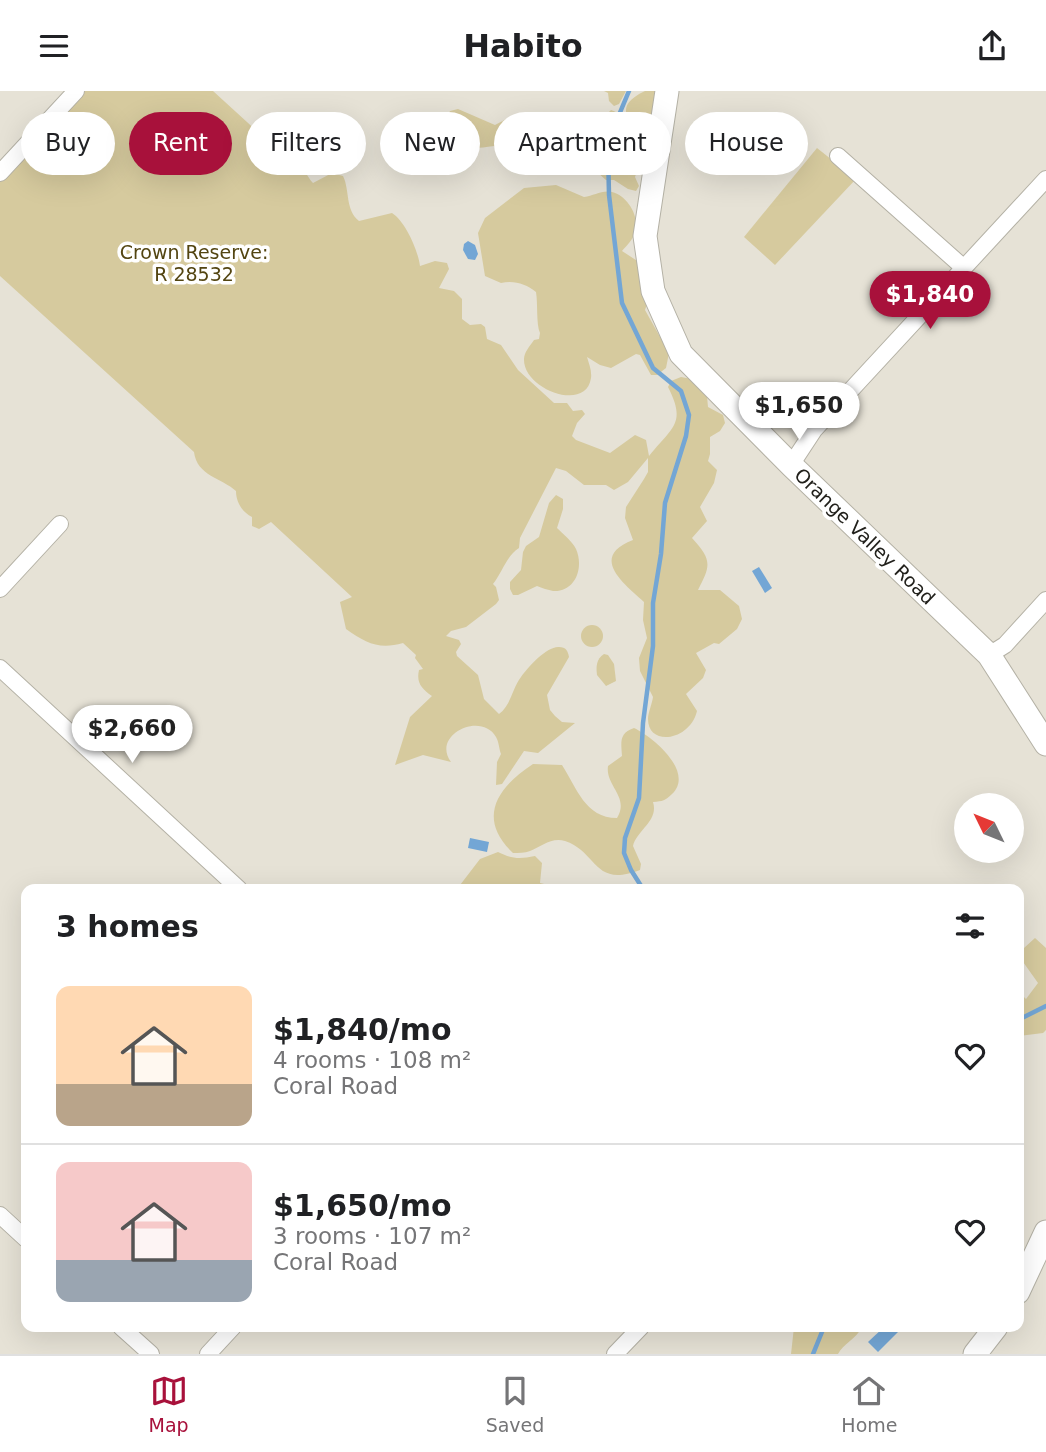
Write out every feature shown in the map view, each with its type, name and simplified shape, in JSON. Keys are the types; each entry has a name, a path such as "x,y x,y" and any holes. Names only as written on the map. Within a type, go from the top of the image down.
{"street":[{"path":"0,173 76,91"},
{"name":"Orange Valley Road","path":"667,91 645,236 653,291 681,354 791,465 989,655 1046,744"},
{"path":"838,156 964,268"},
{"path":"791,465 814,430 1046,179"},
{"path":"0,589 60,524"},
{"path":"989,655 1005,645 1046,600"},
{"path":"0,668 234,884"},
{"path":"0,1215 21,1234"},
{"path":"1024,1279 1046,1232"},
{"path":"127,1332 151,1354"},
{"path":"208,1354 228,1332"},
{"path":"615,1354 636,1332"},
{"path":"975,1354 992,1332"}],"green space":[{"name":"Crown Reserve: R 28532","path":"76,91 213,91 246,121 246,175 307,175 313,183 328,175 343,176 350,206 359,221 392,213 402,222 410,237 420,266 435,261 447,263 449,269 439,288 454,291 462,299 462,319 470,325 481,324 485,327 487,339 501,345 518,370 554,403 567,403 573,411 582,410 585,414 577,423 572,436 576,440 610,453 635,435 646,440 649,456 674,425 676,409 668,387 671,381 681,377 692,379 707,396 708,407 723,415 725,423 720,431 710,437 708,461 717,470 714,483 700,507 707,521 692,538 703,552 707,563 698,590 720,590 739,606 742,619 737,629 719,644 714,643 696,653 706,670 703,678 686,694 697,711 686,729 670,737 662,737 650,728 648,717 653,697 640,671 639,658 647,638 643,620 644,602 620,579 612,562 613,554 633,540 625,518 626,507 648,472 648,458 628,482 614,490 606,485 584,485 566,471 556,468 520,538 519,548 511,555 493,584 499,600 466,627 451,631 446,636 459,640 461,644 456,652 457,656 478,675 484,699 499,714 521,677 533,663 549,650 559,647 565,649 569,657 547,695 550,710 555,716 562,722 575,723 538,753 524,751 502,784 496,785 497,762 501,754 497,739 489,730 480,726 470,726 452,735 447,743 451,762 423,755 395,765 410,717 432,696 419,682 419,670 423,669 415,658 416,655 403,643 387,646 373,644 346,629 340,602 352,597 271,522 259,529 252,526 252,517 240,506 236,491 205,471 196,460 194,452 0,276 0,173 21,150 21,175 115,175 115,112 57,112"},
{"path":"604,91 626,91 619,104 614,106 609,101 608,93"},
{"path":"645,91 656,91 653,105 656,112 626,112 629,102"},
{"path":"480,119 494,125 494,146 480,147"},
{"path":"817,148 856,179 775,265 744,237 795,175 808,175 808,159"},
{"path":"600,175 636,175 639,186 636,191 614,180 606,180"},
{"path":"556,185 584,197 612,192 628,202 636,226 631,240 622,251 642,264 647,304 645,310 669,353 666,368 657,375 651,375 640,355 636,354 611,368 587,357 591,378 587,388 578,394 567,395 543,387 533,380 526,370 525,354 534,340 539,339 540,333 536,292 520,283 501,283 485,276 478,233 485,218 524,188"},
{"path":"556,495 563,499 557,528 572,543 578,556 576,577 561,590 553,591 537,586 513,595 510,582 521,570 526,546 539,537 549,503"},
{"path":"592,625 600,628 603,636 600,644 592,647 584,644 581,636 584,628"},
{"path":"604,654 608,655 614,664 616,681 606,686 597,675 598,661"},
{"path":"634,728 669,756 678,776 678,785 672,794 664,800 653,802 653,815 635,840 633,846 641,864 640,870 613,875 604,872 576,846 560,840 551,841 528,852 513,853 502,840 494,816 501,794 509,783 533,764 562,765 589,807 606,817 617,818 621,804 610,780 608,766 622,756 623,735"},
{"path":"498,852 516,858 535,856 542,863 540,883 544,884 461,884 480,859"},
{"path":"1035,938 1046,948 1046,1030 1043,1033 1024,1035 1024,997 1026,999 1038,983 1024,963 1024,948"},
{"path":"793,1332 858,1332 838,1354 791,1354"}],"water":[{"path":"468,241 475,245 478,254 475,260 468,259 463,250"},
{"path":"759,567 772,588 765,593 752,571"},
{"path":"470,838 489,842 487,852 468,848"},
{"path":"879,1332 898,1332 878,1352 868,1342"}],"waterway":[{"path":"629,91 611,134 608,151 609,195 622,303 653,368 681,391 689,415 686,436 665,503 661,554 653,603 653,646 643,723 639,798 625,838 624,853 640,884"},
{"path":"1024,1017 1046,1006"},
{"path":"813,1354 822,1332"}]}
